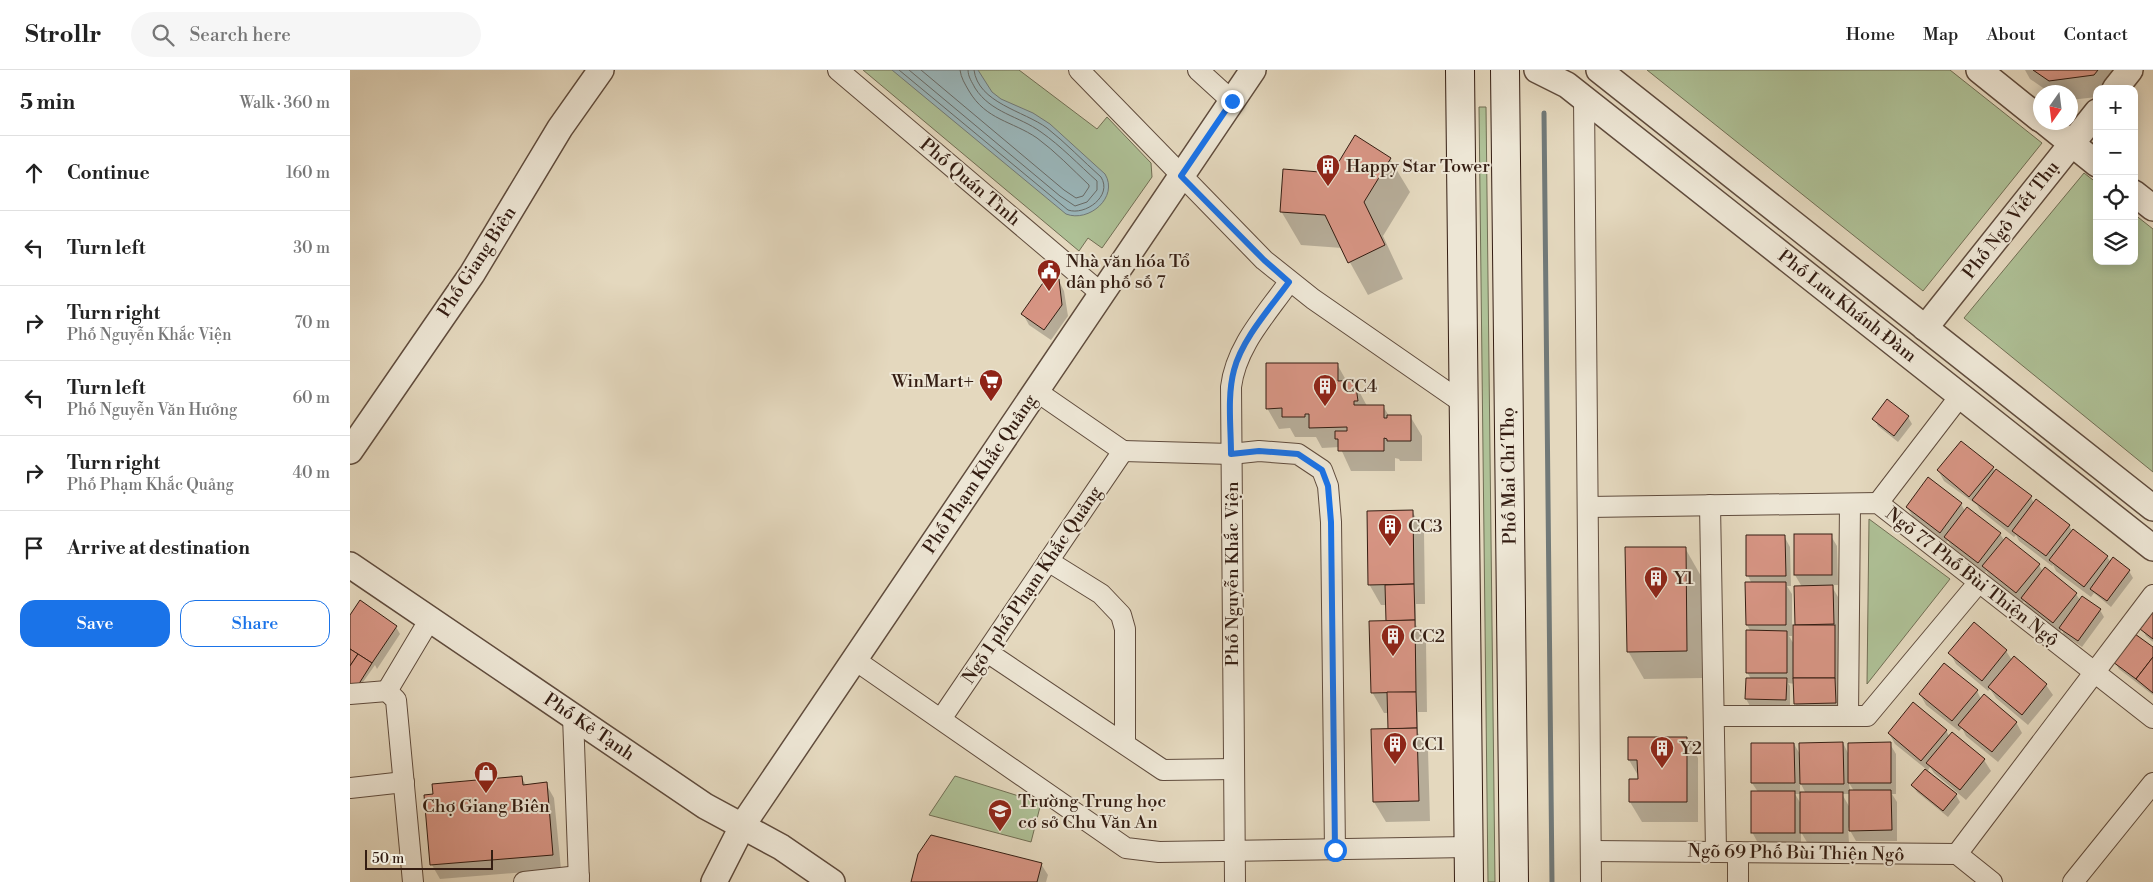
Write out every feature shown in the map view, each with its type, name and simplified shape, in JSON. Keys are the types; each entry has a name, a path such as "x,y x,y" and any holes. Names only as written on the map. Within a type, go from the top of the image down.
{"main road":[{"path":"1460,70 1468,882"},
{"name":"Phố Mai Chí Thọ","path":"1505,70 1514,882"}],"street":[{"name":"Phố Giang Biên","path":"350,451 472,274 560,128 601,70"},
{"name":"Phố Quán Tình","path":"838,70 1102,294"},
{"path":"1079,70 1264,260 1289,282 1463,403"},
{"path":"1198,70 1232,101"},
{"name":"Phố Phạm Khắc Quảng","path":"714,882 742,827 1253,70"},
{"name":"Phố Lưu Khánh Đàm","path":"1537,70 1563,82 1584,98 2153,548"},
{"path":"1584,70 1591,882"},
{"name":"Phố Lưu Khánh Đàm","path":"1598,70 2153,508"},
{"path":"1979,70 2033,113"},
{"path":"2118,85 2130,70"},
{"name":"Phố Ngô Viết Thụ","path":"1925,328 2093,117"},
{"path":"2054,130 2093,161"},
{"path":"2138,196 2153,208"},
{"name":"Phố Nguyễn Khắc Viện","path":"1235,882 1231,387 1234,369 1242,350 1289,282"},
{"path":"1036,391 1123,451 1231,454 1259,451 1298,454 1322,470 1328,486 1331,522 1335,850"},
{"path":"1878,503 1960,396"},
{"name":"Ngõ 1 phố Phạm Khắc Quảng","path":"941,719 1123,451"},
{"name":"Ngõ 77 Phố Bùi Thiện Ngộ","path":"1588,507 1878,503 2153,718"},
{"path":"1848,716 1850,504"},
{"path":"1710,505 1716,852"},
{"path":"1048,561 1101,594 1121,615 1125,629 1125,744"},
{"name":"Phố Kẻ Tạnh","path":"350,564 705,806 781,848 832,882"},
{"path":"1714,716 1867,716 1978,582"},
{"path":"1992,882 1956,854 2153,596"},
{"path":"388,691 430,619"},
{"path":"987,652 1163,770 1234,769"},
{"path":"855,660 1126,848 1159,852 1468,847"},
{"path":"350,694 388,691"},
{"path":"388,691 396,700 413,882"},
{"path":"524,882 579,879 573,716"},
{"path":"350,788 404,782"},
{"path":"2073,882 2153,783"},
{"name":"Ngõ 69 Phố Bùi Thiện Ngô","path":"1591,851 1956,854"},
{"path":"1738,852 1738,882"}],"green space":[{"path":"863,70 1019,70 1097,129 1107,117 1151,163 1152,177 1102,248 1088,238 1079,251"},
{"path":"1647,70 1950,70 2042,143 1923,291"},
{"path":"1479,107 1486,107 1495,882 1488,882"},
{"path":"2084,173 2093,180 2093,265 2138,265 2138,217 2153,229 2153,472 1964,318"},
{"path":"1869,519 1950,579 1867,684"},
{"path":"955,776 1041,803 1031,842 929,815"}],"water":[{"path":"892,70 978,70 992,92 1001,99 1033,113 1050,124 1105,174 1108,191 1105,199 1099,206 1084,215 1066,214"}],"building":[{"path":"2033,70 2098,70 2094,75 2049,81"},
{"name":"Happy Star Tower","path":"1355,135 1391,158 1364,202 1385,245 1348,263 1325,215 1280,212 1283,169 1332,173"},
{"name":"Nhà văn hóa Tổ dân phố số 7","path":"1050,273 1059,279 1062,305 1044,330 1021,314"},
{"name":"CC4","path":"1266,363 1338,363 1338,381 1355,380 1358,401 1354,401 1354,405 1384,405 1384,418 1387,418 1387,415 1411,415 1411,441 1387,441 1384,438 1384,451 1338,451 1338,439 1335,439 1335,431 1347,431 1347,427 1309,428 1309,414 1305,414 1305,417 1282,417 1282,408 1266,409"},
{"path":"1887,399 1909,416 1894,436 1872,419"},
{"path":"1961,441 1994,467 1969,497 1937,470"},
{"path":"1996,469 2032,496 2008,527 1972,500"},
{"path":"1928,477 1962,503 1940,533 1906,507"},
{"path":"2036,499 2070,525 2046,556 2012,531"},
{"path":"1967,507 2001,533 1978,563 1944,537"},
{"name":"CC3","path":"1413,510 1414,584 1368,585 1367,511"},
{"path":"2073,529 2108,556 2084,587 2049,560"},
{"path":"1794,534 1832,534 1832,575 1794,575"},
{"path":"1746,535 1785,535 1786,576 1746,576"},
{"path":"2006,537 2040,564 2016,593 1982,566"},
{"name":"Y1","path":"1625,547 1686,547 1687,651 1627,652"},
{"path":"2113,557 2130,570 2107,601 2090,589"},
{"path":"2045,567 2077,593 2053,623 2021,598"},
{"path":"1745,582 1786,582 1786,625 1746,625"},
{"path":"1414,584 1415,620 1386,621 1385,585"},
{"path":"1833,585 1834,624 1795,625 1794,586"},
{"path":"2082,596 2101,609 2078,641 2059,628"},
{"path":"360,600 397,626 372,663 350,649 350,615"},
{"path":"2153,612 2153,639 2140,629"},
{"name":"CC2","path":"1415,620 1416,692 1371,693 1369,621"},
{"path":"1974,622 2007,650 1982,681 1948,653"},
{"path":"1793,625 1835,625 1835,678 1793,678"},
{"path":"1746,630 1787,631 1787,673 1746,673"},
{"path":"2135,634 2153,647 2153,657 2136,679 2113,662"},
{"path":"350,649 358,654 350,666"},
{"path":"358,654 372,663 355,690 350,690 350,666"},
{"path":"2014,656 2047,684 2022,715 1988,687"},
{"path":"2153,657 2153,693 2136,679"},
{"path":"1944,663 1978,690 1952,721 1919,694"},
{"path":"1746,678 1787,678 1786,700 1745,699"},
{"path":"1793,678 1835,678 1836,703 1794,704"},
{"path":"1387,692 1416,692 1417,728 1388,729"},
{"path":"1984,694 2017,722 1992,752 1958,725"},
{"path":"1913,702 1947,730 1921,761 1888,733"},
{"name":"CC1","path":"1417,728 1419,801 1373,802 1371,729"},
{"path":"1952,732 1985,759 1960,790 1926,763"},
{"name":"Y2","path":"1628,737 1687,737 1687,802 1629,802 1629,779 1638,779 1637,760 1628,760"},
{"path":"1843,742 1844,784 1800,784 1799,743"},
{"path":"1891,742 1891,783 1848,783 1848,743"},
{"path":"1751,743 1794,743 1795,783 1751,783"},
{"path":"1925,769 1957,794 1943,811 1911,785"},
{"path":"522,776 523,785 547,782 553,855 430,865 424,795 433,794 432,784"},
{"path":"1849,790 1891,790 1892,830 1849,831"},
{"path":"1751,791 1795,791 1795,833 1751,833"},
{"path":"1800,792 1843,792 1843,833 1800,833"},
{"path":"931,835 1042,863 1037,882 911,882 918,854"}],"waterway":[{"path":"1544,113 1552,882"}],"place":[{"name":"Happy Star Tower","path":"1328,187"},
{"name":"Nhà văn hóa Tổ dân phố số 7","path":"1049,292"},
{"name":"WinMart+","path":"991,402"},
{"name":"CC4","path":"1325,407"},
{"name":"CC3","path":"1390,547"},
{"name":"Y1","path":"1656,599"},
{"name":"CC2","path":"1393,657"},
{"name":"CC1","path":"1395,765"},
{"name":"Y2","path":"1662,769"},
{"name":"Chợ Giang Biên","path":"486,794"},
{"name":"Trường Trung học cơ sở Chu Văn An","path":"1000,832"}],"route":[{"path":"1232,101 1181,176 1264,260 1289,282 1237,359 1231,387 1231,454 1259,451 1298,454 1322,470 1328,486 1331,522 1335,850"}]}
